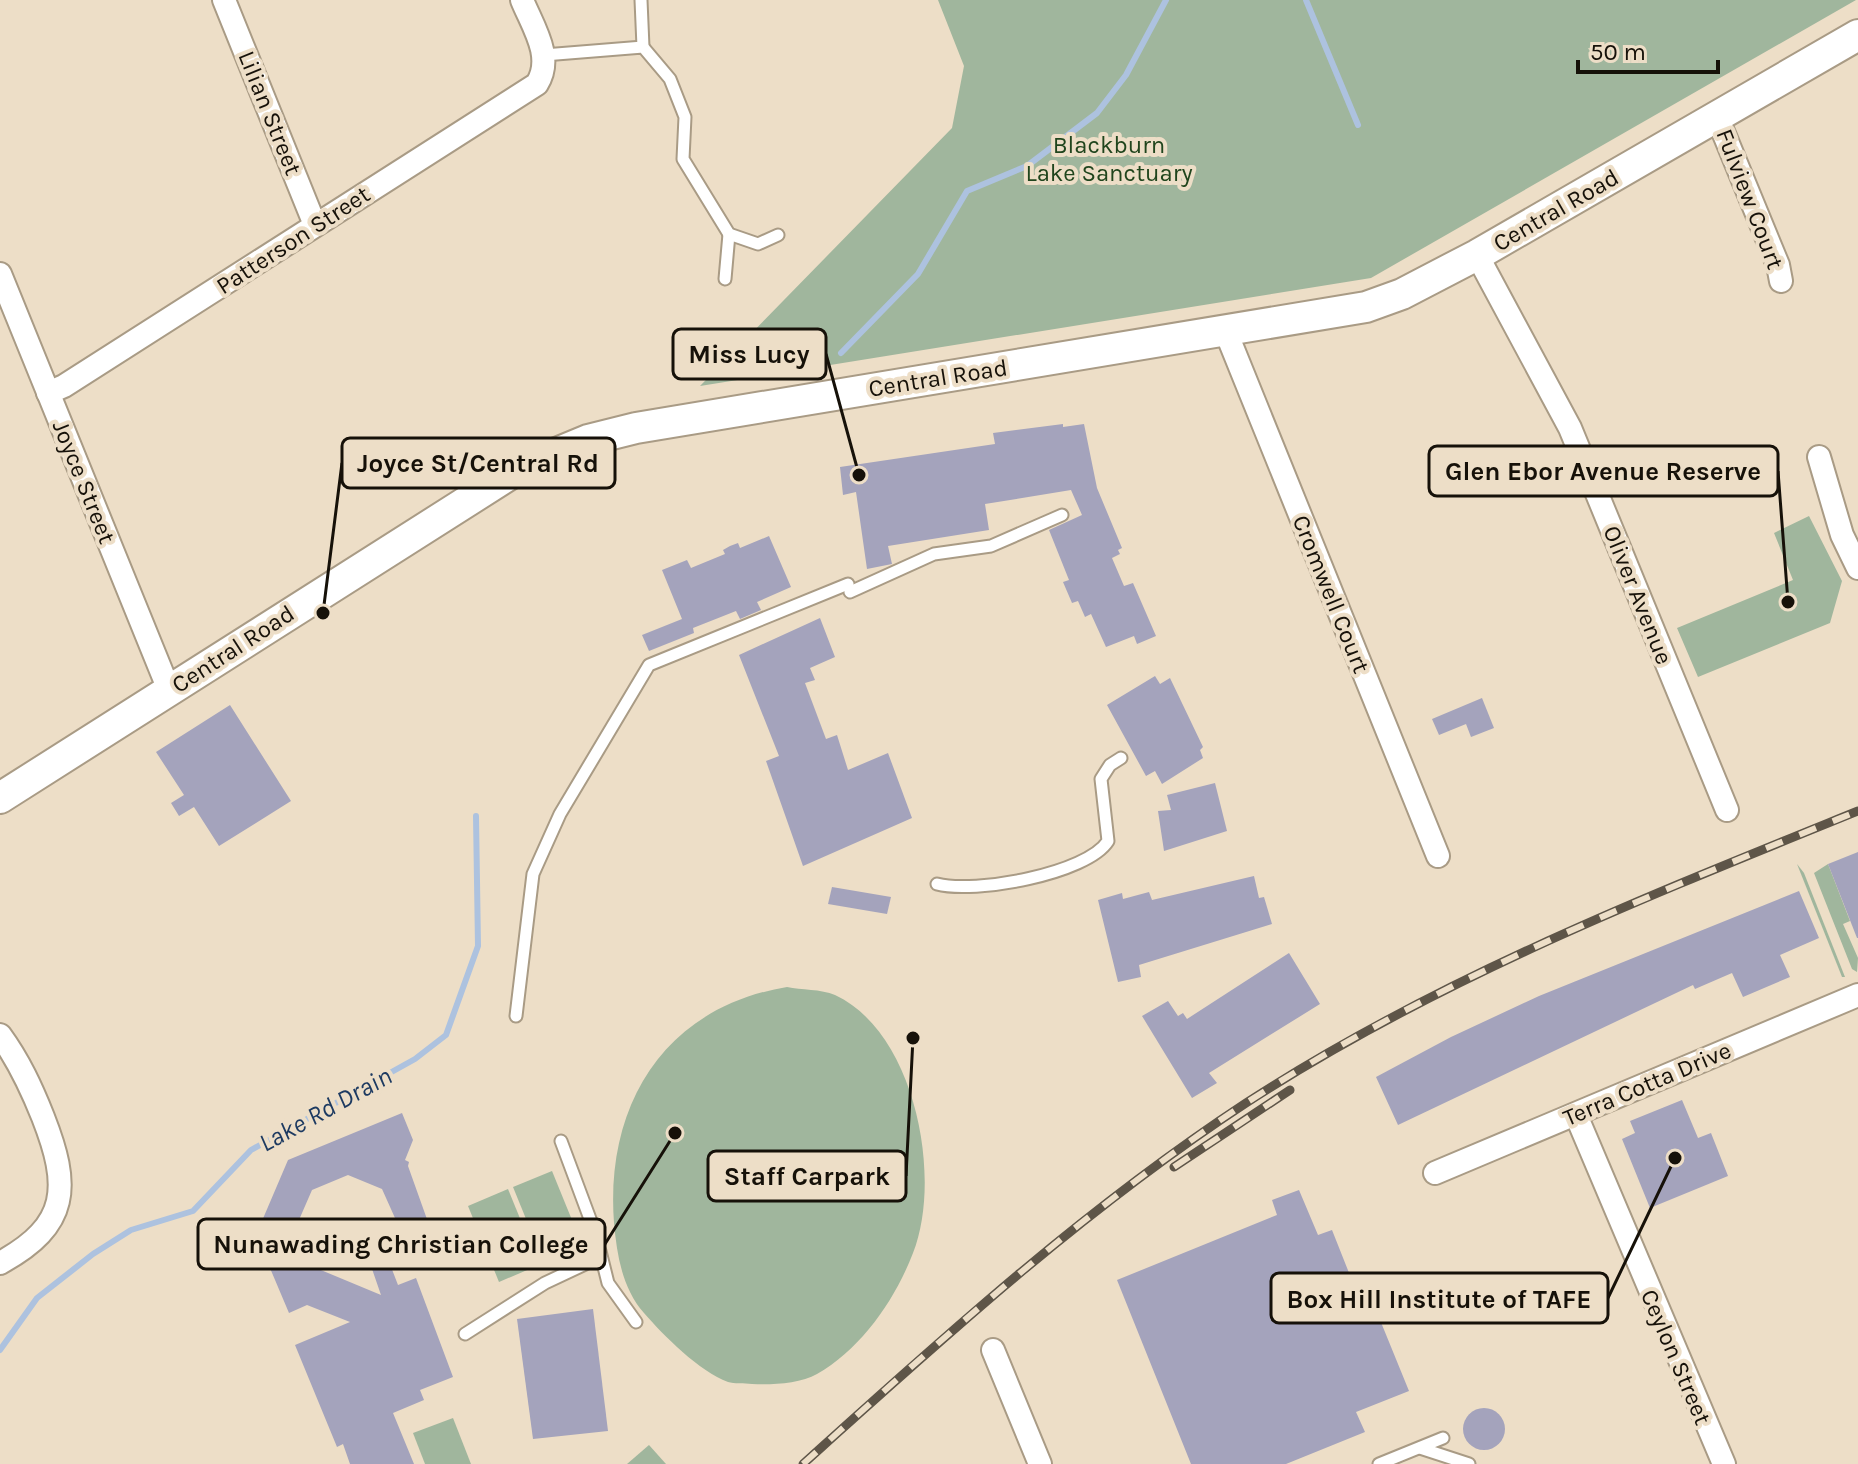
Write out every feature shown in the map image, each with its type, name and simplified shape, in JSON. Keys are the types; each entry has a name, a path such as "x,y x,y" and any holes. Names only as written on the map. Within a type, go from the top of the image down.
{"street":[{"name":"Lilian Street","path":"224,0 315,225"},
{"path":"522,0 544,55"},
{"name":"Central Road","path":"0,798 518,469 588,440 695,417 1366,307 1402,294 1477,255 1858,35"},
{"name":"Patterson Street","path":"48,393 64,386 537,84 544,72 544,55"},
{"name":"Fulview Court","path":"1717,117 1767,236 1781,281"},
{"name":"Oliver Avenue","path":"1477,255 1570,428 1727,810"},
{"name":"Joyce Street","path":"0,274 169,690"},
{"name":"Cromwell Court","path":"1226,332 1438,856"},
{"path":"1819,457 1842,535 1858,568"},
{"name":"Terra Cotta Drive","path":"1435,1173 1855,1004"},
{"path":"0,1035 14,1051 28,1079 61,1167 61,1185 53,1215 36,1240 0,1263"},
{"name":"Ceylon Street","path":"1576,1115 1707,1431 1724,1464"},
{"path":"993,1350 1040,1464"}],"lane":[{"path":"641,0 643,47 670,79 685,117 683,159 729,234 725,279"},
{"path":"544,55 643,47"},
{"path":"729,234 758,244 778,235"},
{"path":"516,1016 533,874 560,814 649,665 934,554 991,546 1062,515"},
{"path":"937,884 950,888 1012,881 1071,866 1097,854 1108,841 1101,779 1110,765 1121,758"},
{"path":"561,1141 608,1283 636,1322"},
{"path":"465,1334 545,1283 591,1265 599,1250"},
{"path":"1379,1464 1443,1438"},
{"path":"1419,1448 1469,1464"}],"green space":[{"name":"Blackburn Lake Sanctuary","path":"938,0 1856,0 1371,278 700,386 952,128 964,66"},
{"path":"1809,516 1842,581 1830,623 1698,677 1677,628 1793,580 1774,533"},
{"path":"1797,864 1804,873 1845,977 1842,977"},
{"path":"1828,864 1850,921 1843,924 1858,958 1857,972 1852,969 1814,873"},
{"path":"787,987 835,995 863,1014 885,1040 903,1073 923,1148 925,1186 922,1222 913,1253 897,1288 875,1322 833,1364 794,1382 733,1383 694,1362 661,1332 630,1293 619,1259 614,1223 614,1180 620,1139 633,1101 651,1068 676,1039 707,1016 744,998"},
{"path":"552,1171 583,1247 544,1263 513,1187"},
{"path":"508,1189 539,1265 499,1282 468,1206"},
{"path":"453,1418 471,1464 425,1464 413,1433"},
{"path":"649,1445 666,1464 627,1464"}],"building":[{"path":"1063,424 1063,427 1084,424 1097,488 1122,548 1118,550 1120,554 1112,558 1124,586 1133,583 1156,636 1137,644 1134,636 1106,647 1091,614 1085,617 1078,601 1072,603 1063,582 1069,580 1049,530 1082,515 1071,490 985,504 989,530 888,546 892,564 867,569 856,492 843,495 840,467 995,444 993,433"},
{"path":"769,536 791,587 757,602 761,610 740,619 736,611 693,628 694,633 649,651 642,635 682,619 662,570 687,560 691,568 725,554 723,550 730,546 738,543 740,548"},
{"path":"820,618 835,657 810,668 815,680 805,683 826,739 837,735 848,770 888,753 912,818 803,866 766,761 779,756 739,655"},
{"path":"1155,676 1160,684 1170,678 1203,747 1200,750 1203,758 1162,784 1155,771 1146,776 1107,705"},
{"path":"1482,698 1494,728 1471,737 1466,724 1439,735 1432,719"},
{"path":"230,705 291,801 219,846 194,807 179,816 171,803 184,795 156,752"},
{"path":"1215,783 1227,831 1164,851 1158,811 1171,810 1167,795"},
{"path":"1858,852 1858,938 1857,938 1828,864"},
{"path":"1254,876 1259,898 1264,897 1272,924 1139,965 1141,977 1118,982 1098,900 1122,893 1123,899 1149,892 1152,900"},
{"path":"832,887 891,897 887,914 828,904"},
{"path":"1799,891 1819,938 1780,955 1790,977 1743,997 1732,973 1695,989 1693,985 1398,1125 1376,1077 1451,1037 1539,996"},
{"path":"1289,953 1320,1004 1209,1073 1217,1083 1192,1098 1142,1016 1168,1001 1178,1016 1183,1013 1187,1019"},
{"path":"1682,1100 1698,1138 1711,1133 1728,1176 1650,1208 1622,1139 1635,1133 1630,1121"},
{"path":"402,1113 413,1140 405,1160 409,1162 433,1236 408,1247 382,1189 348,1175 312,1190 292,1236 304,1263 381,1295 371,1266 388,1259 398,1285 416,1278 453,1377 420,1390 424,1400 393,1413 414,1464 350,1464 343,1444 337,1447 295,1345 350,1322 307,1305 289,1313 256,1235 288,1160"},
{"path":"1299,1190 1318,1235 1332,1230 1357,1293 1367,1288 1409,1391 1356,1412 1365,1432 1286,1464 1191,1464 1117,1280 1277,1215 1272,1200"},
{"path":"593,1309 608,1431 533,1439 517,1319"},
{"path":"1484,1408 1499,1414 1505,1429 1499,1444 1484,1450 1469,1444 1463,1429 1469,1414"}],"waterway":[{"name":"Lake Rd Drain","path":"841,353 918,274 967,191 1027,166 1097,113 1126,75 1166,0"},
{"path":"1306,0 1358,125"},
{"name":"Lake Rd Drain","path":"0,1350 37,1298 93,1254 131,1230 193,1211 251,1150 415,1059 446,1035 478,946 476,816"}],"railway":[{"path":"803,1464 963,1321 1073,1230 1187,1143 1246,1103 1393,1017 1545,942 1858,811"},
{"path":"1174,1167 1290,1090"}],"place":[{"name":"Miss Lucy","path":"859,475"},
{"name":"Glen Ebor Avenue Reserve","path":"1788,602"},
{"name":"Joyce St/Central Rd","path":"323,613"},
{"name":"Staff Carpark","path":"913,1038"},
{"name":"Nunawading Christian College","path":"675,1133"},
{"name":"Box Hill Institute of TAFE","path":"1675,1158"}]}
